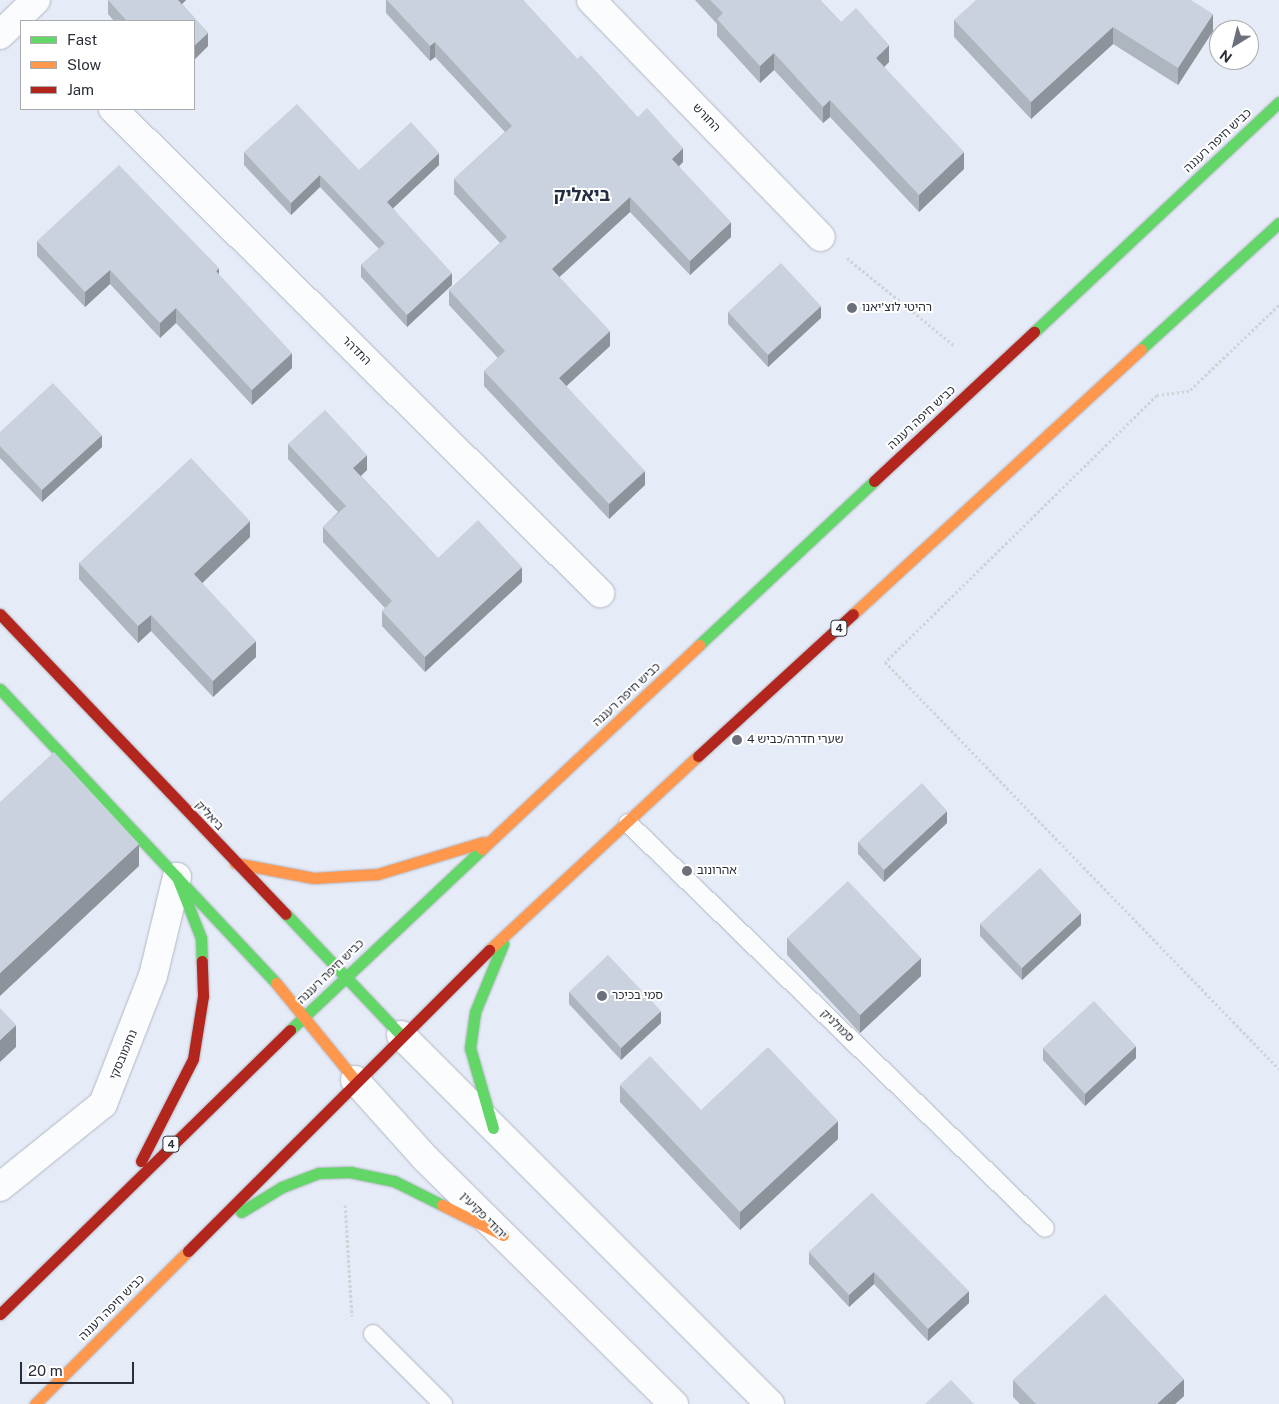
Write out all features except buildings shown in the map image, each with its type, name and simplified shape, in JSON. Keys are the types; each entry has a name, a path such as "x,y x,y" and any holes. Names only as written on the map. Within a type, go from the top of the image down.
{"main road":[{"name":"כביש חיפה רעננה","path":"0,1314 128,1184 306,1017 345,977 1279,102"},
{"name":"כביש חיפה רעננה","path":"35,1404 195,1245 355,1080 516,923 628,823 1279,223"},
{"name":"ביאליק","path":"0,614 235,863 401,1035"},
{"path":"0,689 306,1017"},
{"path":"235,863 314,878 378,874 432,861 496,837"},
{"path":"128,1184 193,1059 204,996 201,938 177,878"},
{"path":"493,1128 470,1048 475,1012 487,978 516,923"},
{"name":"יהודי פקיעין","path":"306,1017 355,1080"},
{"path":"195,1245 282,1187 319,1173 343,1172 394,1182 503,1235"}],"street":[{"name":"החורש","path":"591,0 821,237"},
{"path":"0,35 27,12"},
{"name":"התדהר","path":"114,110 600,594"},
{"name":"נחומובסקי","path":"0,1187 103,1104 153,976 177,878"},
{"path":"401,1035 770,1404"},
{"name":"יהודי פקיעין","path":"355,1080 402,1134 674,1404"}],"lane":[{"name":"סמולניק","path":"628,823 1045,1228"},
{"path":"373,1334 443,1404"}],"path":[{"path":"821,237 955,346"},
{"path":"1279,305 1189,391 1157,395 885,662 1279,1069"},
{"path":"343,1172 352,1322"}],"traffic: fast":[{"path":"1034,332 1279,102"},
{"path":"1141,349 1279,223"},
{"path":"699,645 874,481"},
{"path":"0,689 276,983"},
{"path":"290,1030 482,849"},
{"path":"177,877 201,938 202,961"},
{"path":"286,914 401,1035"},
{"path":"493,1128 470,1048 475,1012 503,944"},
{"path":"241,1212 282,1187 319,1173 350,1172 394,1181 442,1205"}],"traffic: slow":[{"path":"853,614 1141,349"},
{"path":"482,849 699,645"},
{"path":"489,950 698,756"},
{"path":"235,863 314,878 378,874 483,842"},
{"path":"276,983 355,1080"},
{"path":"442,1205 503,1235"},
{"path":"35,1404 188,1251"}],"traffic: jam":[{"path":"874,481 1034,332"},
{"path":"0,614 286,914"},
{"path":"698,756 853,614"},
{"path":"188,1251 489,950"},
{"path":"141,1161 193,1059 203,996 202,961"},
{"path":"0,1314 290,1030"}],"place":[{"name":"רהיטי לוצ'יאנו","path":"852,308"},
{"name":"שערי חדרה/כביש 4","path":"737,740"},
{"name":"אהרונוב","path":"687,871"},
{"name":"סמי בכיכר","path":"602,996"}],"district":[{"name":"ביאליק","path":"582,195"}]}
